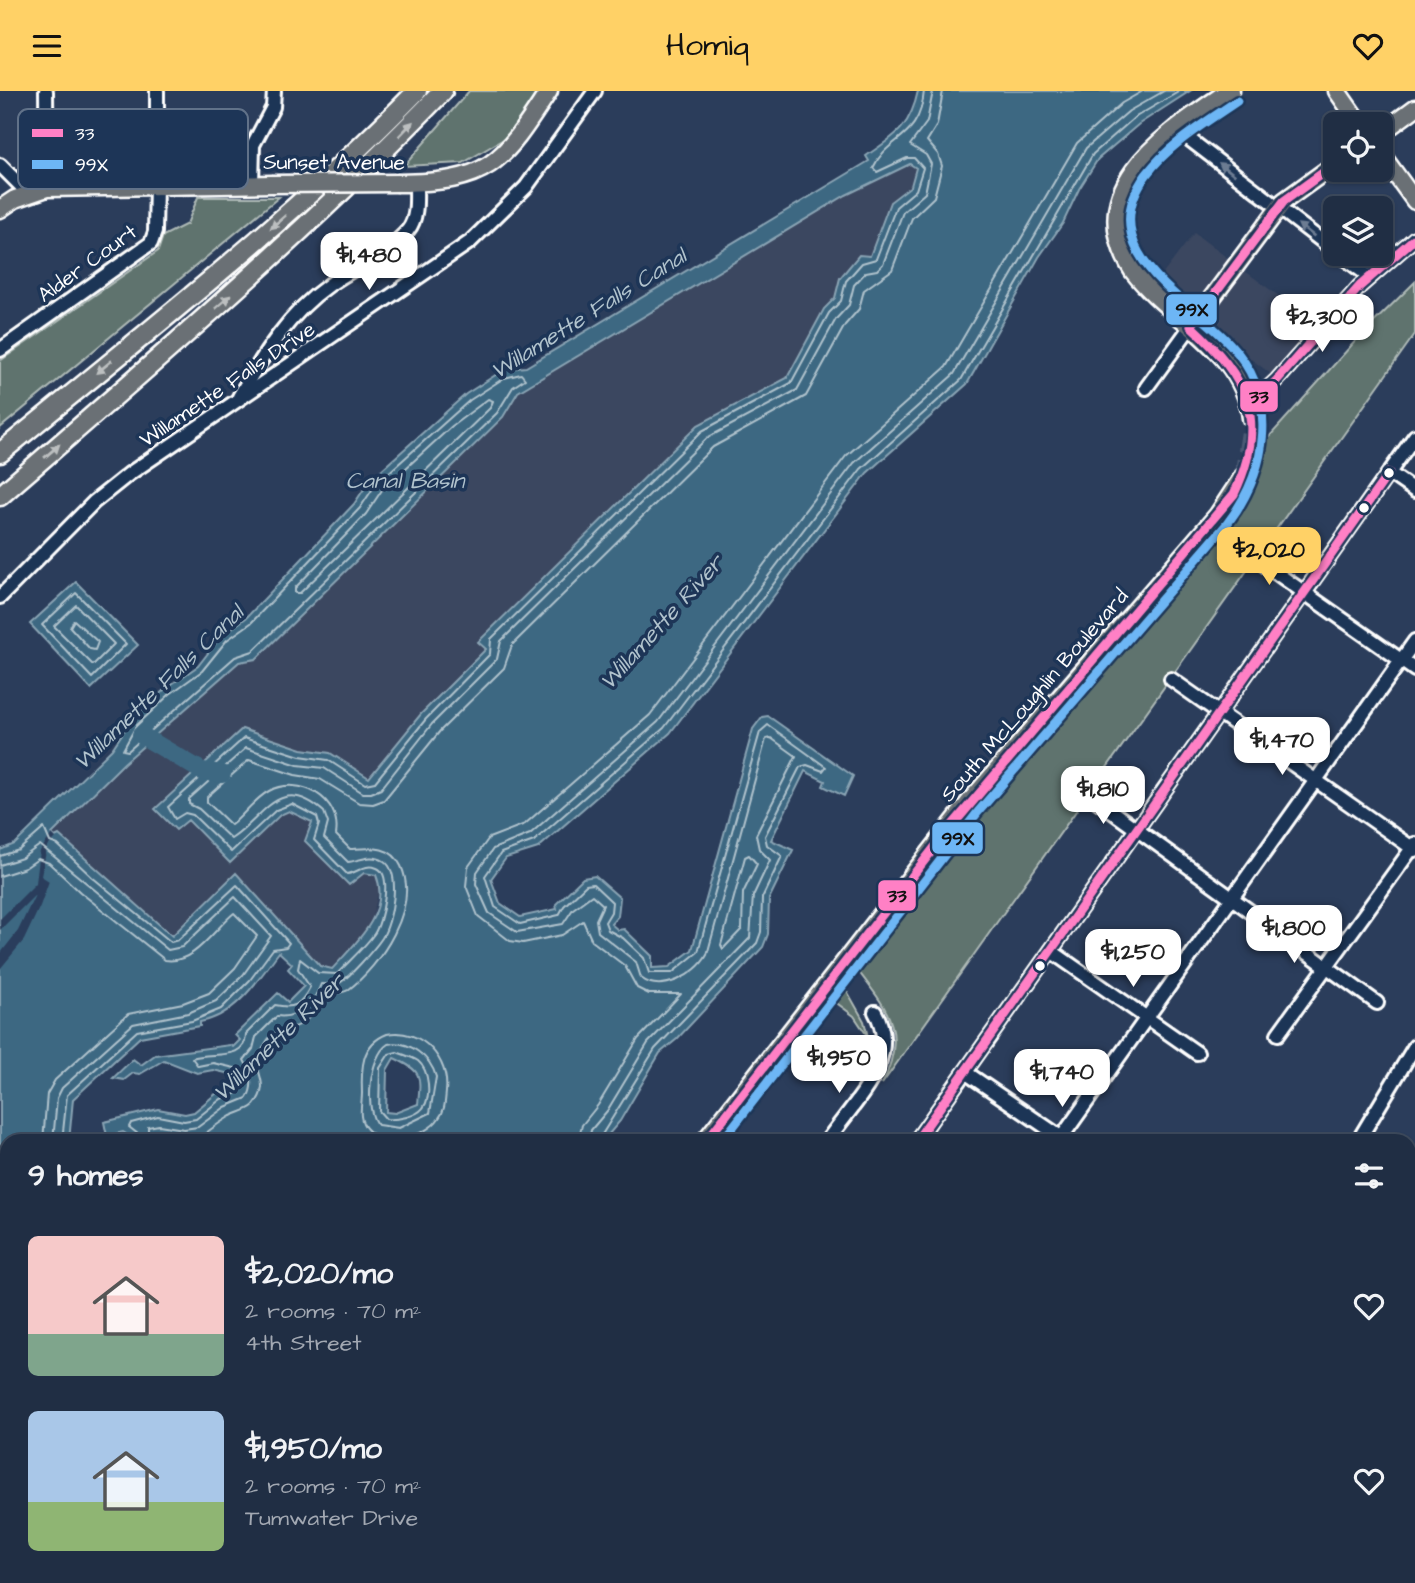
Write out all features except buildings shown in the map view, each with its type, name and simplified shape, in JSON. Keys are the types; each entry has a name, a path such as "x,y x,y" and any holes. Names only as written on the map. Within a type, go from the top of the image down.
{"highway":[{"path":"0,453 267,232 352,156 417,91"},
{"path":"0,496 277,254 378,159 443,91"},
{"path":"1230,91 1153,148 1133,172 1120,201 1118,223 1125,254 1134,271 1230,364 1251,411"},
{"name":"South McLoughlin Boulevard","path":"711,1134 937,843 1218,516 1243,478"}],"main road":[{"name":"Sunset Avenue","path":"248,184 450,181 487,168 513,144 549,91"},
{"path":"1337,91 1352,112"},
{"path":"1393,124 1415,108"},
{"path":"1393,171 1415,201"},
{"path":"1191,326 1278,208 1323,173"},
{"name":"Sunset Avenue","path":"0,209 28,193 43,189"}],"street":[{"path":"46,91 46,109"},
{"path":"157,91 157,109"},
{"path":"252,184 253,145 273,107 274,91"},
{"name":"Willamette Falls Drive","path":"0,597 110,488 470,242 539,171 595,91"},
{"path":"1176,129 1323,242"},
{"path":"0,165 18,183"},
{"path":"237,400 272,343 297,312 326,287 409,228 414,216 416,183"},
{"path":"24,189 28,193"},
{"name":"Alder Court","path":"0,350 151,243 155,232 156,189"},
{"path":"1251,411 1370,277 1415,238"},
{"path":"1355,266 1370,277"},
{"path":"1146,388 1191,326"},
{"path":"921,1134 1415,436"},
{"path":"1389,473 1415,491"},
{"path":"1252,556 1415,670"},
{"path":"1064,1134 1415,641"},
{"path":"1171,679 1414,847 1278,1034"},
{"path":"1089,795 1377,1003"},
{"path":"1051,951 1198,1053"},
{"path":"832,1134 882,1059 885,1037 875,1011"},
{"path":"1362,1134 1415,1046"},
{"path":"965,1072 1053,1134"}],"shaded area":[{"path":"910,164 917,168 911,186 890,202 870,256 840,278 835,298 824,309 787,378 698,425 478,641 486,649 421,714 369,779 330,753 302,749 242,729 187,819 230,863 280,815 289,811 312,822 305,841 348,885 364,873 376,874 380,885 370,928 332,969 320,966 236,873 172,936 59,836 56,838 52,834 120,767 239,662 256,659 503,417 518,392 846,195"},
{"path":"1194,233 1315,323 1271,374 1207,326 1159,279"}],"green space":[{"path":"469,91 540,91 512,134 463,163 404,166"},
{"path":"198,197 279,197 0,428 0,361 158,251 163,236 187,224"},
{"path":"1415,282 1415,334 882,1084 894,1049 890,1021 876,995 855,967 926,874 1232,518 1251,486 1260,447 1359,337"},
{"path":"842,982 864,1021 868,1037 854,1016 830,998"}],"water":[{"path":"918,91 1190,91 1139,124 1098,159 967,384 867,473 670,733 538,848 506,858 491,879 500,903 520,917 557,909 556,904 583,878 595,876 620,898 618,916 611,924 618,930 624,929 652,956 652,968 669,967 692,950 753,729 762,717 768,716 853,776 844,796 823,786 825,781 805,771 771,840 793,850 769,899 768,934 763,947 677,1039 660,1053 620,1121 609,1134 107,1134 104,1122 158,1109 185,1114 194,1112 217,1093 236,1087 235,1075 213,1070 197,1073 164,1060 140,1074 133,1073 124,1080 113,1078 133,1059 141,1065 155,1055 230,1045 233,1047 240,1040 235,1035 278,993 288,1002 304,986 288,969 292,964 279,952 245,995 225,1012 200,1022 200,1026 140,1037 73,1099 70,1134 0,1134 0,850 15,844 112,749 130,722 166,688 198,666 222,635 246,618 354,504 370,480 466,394 505,369 526,367 869,161 866,156 900,129 911,114","holes":["910,164 916,168 911,186 890,202 870,256 859,255 840,278 835,298 824,309 787,378 698,425 478,642 486,649 421,714 369,778 330,753 302,749 242,729 155,809 176,830 188,820 230,863 280,815 289,811 312,822 305,841 349,885 364,873 376,875 379,902 375,914 360,938 332,969 320,966 236,873 172,936 59,835 55,837 52,834 124,763 239,662 256,659 503,417 518,392 846,195","394,1058 418,1075 418,1104 395,1113 386,1112 387,1070"]},
{"path":"76,582 138,645 91,689 30,624"}],"pier":[{"path":"52,834 56,838 47,847 41,876 49,881 40,906 24,940 0,969 0,954 18,931 35,895 0,930 0,919 36,883 40,851"}],"waterway":[{"name":"Willamette Falls Canal","path":"141,735 202,771 222,774"}],"tunnel":[{"path":"1243,478 1252,418"}],"transit line":[{"name":"99X","path":"727,1134 978,812 1227,524 1252,481 1263,434 1262,410 1246,365 1230,344 1151,271 1137,250 1130,227 1132,202 1155,164 1188,134 1237,101"},
{"name":"33","path":"711,1134 945,834 1234,494 1245,468 1250,444 1251,422 1247,402 1227,364 1191,326 1284,201 1323,173"},
{"name":"33","path":"1250,405 1277,380 1360,286 1415,238"},
{"name":"33","path":"921,1134 1389,473"}],"water label":[{"name":"Canal Basin","path":"405,480"},
{"name":"Willamette River","path":"661,622"},
{"name":"Willamette River","path":"278,1037"}]}
